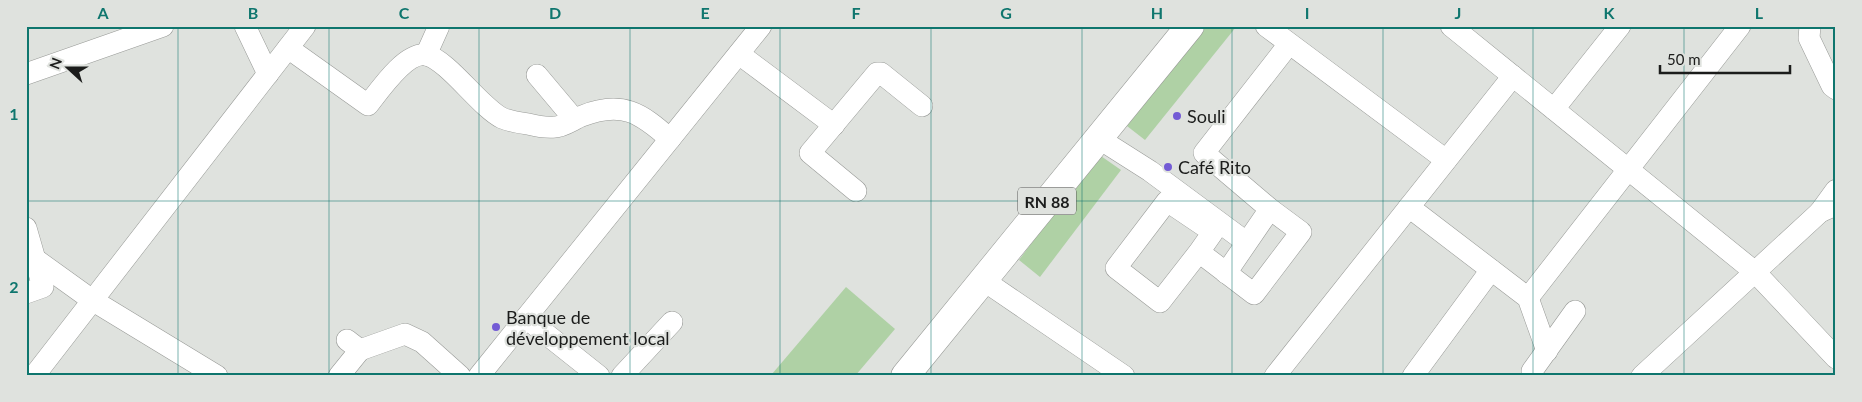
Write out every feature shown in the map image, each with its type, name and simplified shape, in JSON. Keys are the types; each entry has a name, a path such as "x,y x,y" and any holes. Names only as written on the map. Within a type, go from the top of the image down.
{"main road":[{"name":"RN 88","path":"905,376 1190,26"}],"street":[{"path":"26,74 163,26"},
{"path":"244,26 268,74"},
{"path":"34,376 305,26"},
{"path":"426,55 439,26"},
{"path":"479,376 761,26"},
{"path":"1266,26 1446,160"},
{"path":"1554,109 1620,26"},
{"path":"1528,298 1740,26"},
{"path":"1810,26 1809,38 1832,86 1836,89"},
{"path":"1465,31 1513,76 1755,272 1836,358"},
{"path":"1199,252 1254,294 1301,232 1204,153 1289,44"},
{"path":"288,48 368,105 396,70 413,57 426,55 439,63 502,118 556,128 602,109 617,108 633,111 653,123 670,140"},
{"path":"739,54 834,125"},
{"path":"856,191 810,153 878,72 922,106"},
{"path":"537,74 574,119"},
{"path":"1275,376 1513,76"},
{"path":"1098,138 1150,171 1246,242"},
{"path":"1642,376 1828,208 1836,190"},
{"path":"1167,201 1213,232 1199,252 1160,302 1116,268 1167,201"},
{"path":"1409,207 1528,298 1547,351"},
{"path":"1226,273 1270,208"},
{"path":"26,228 43,287 26,293"},
{"path":"35,259 92,300 217,376"},
{"path":"1413,376 1491,270"},
{"path":"983,280 1116,373"},
{"path":"1532,371 1575,311"},
{"path":"526,318 599,376"},
{"path":"622,376 672,322"},
{"path":"339,376 354,345 405,334 422,342 460,376"}],"green space":[{"path":"1206,26 1236,27 1145,140 1127,126"},
{"path":"1098,154 1121,170 1040,277 1019,260"},
{"path":"846,287 895,329 855,376 774,376 772,374"}],"place":[{"name":"Souli","path":"1177,116"},
{"name":"Café Rito","path":"1168,167"},
{"name":"Banque de développement local","path":"496,327"}]}
